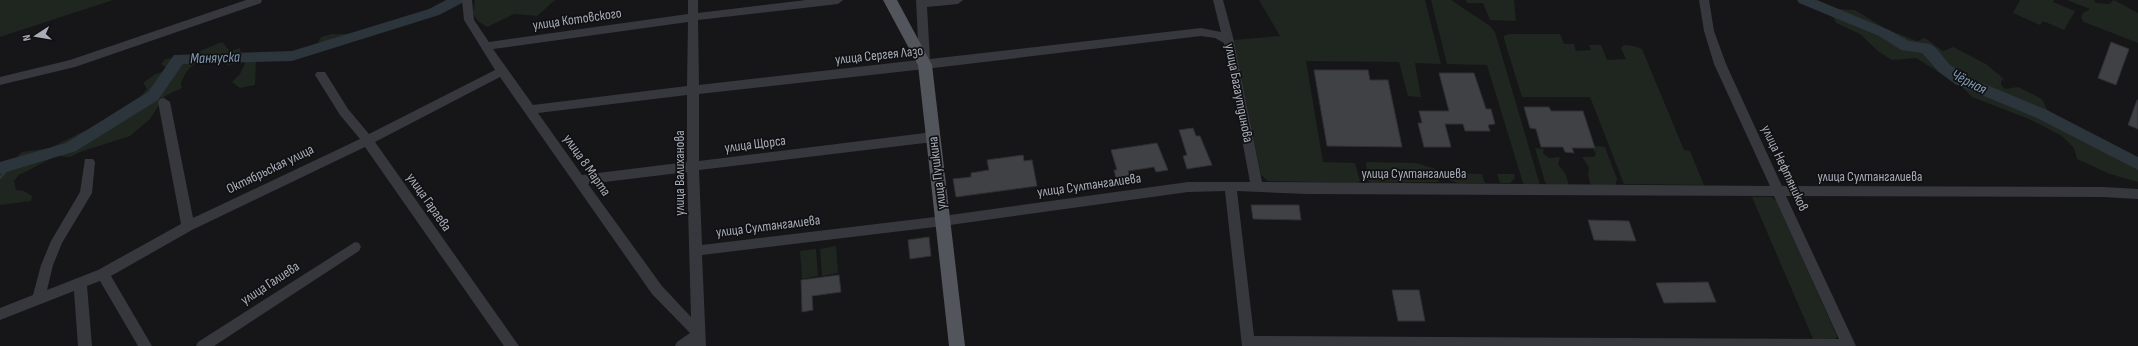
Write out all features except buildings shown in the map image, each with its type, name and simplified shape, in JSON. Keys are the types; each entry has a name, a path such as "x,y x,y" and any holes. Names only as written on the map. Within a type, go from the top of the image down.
{"main road":[{"path":"890,0 925,65"},
{"name":"улица Пушкина","path":"925,65 956,346"}],"street":[{"path":"0,81 71,64 257,0"},
{"name":"улица Валиханова","path":"693,0 693,167 699,340"},
{"name":"улица Котовского","path":"486,46 693,17 838,0"},
{"path":"922,2 958,0"},
{"name":"улица Багаутдинова","path":"1218,0 1229,41 1257,186"},
{"name":"улица Нефтяников","path":"1704,0 1709,31 1720,64 1849,346"},
{"name":"улица 8 Марта","path":"467,2 470,20 502,71 657,290 699,340"},
{"name":"улица Пушкина","path":"922,2 925,65"},
{"name":"улица Сергея Лазо","path":"531,110 694,89 925,65 1201,32 1218,35 1229,41"},
{"name":"Октябрьская улица","path":"0,314 103,274 188,226 367,140 502,71"},
{"name":"улица Гараева","path":"321,75 344,112 367,140 512,346"},
{"path":"164,102 188,226"},
{"name":"улица Щорса","path":"580,180 933,137"},
{"path":"39,298 47,265 57,241 86,193 89,162"},
{"path":"1230,186 1249,344 1849,346"},
{"name":"улица Султангалиева","path":"695,250 943,220 1188,187 1257,186 1307,189 2103,192 2138,194"},
{"name":"улица Галиева","path":"203,346 355,247"},
{"path":"103,274 145,346"},
{"path":"80,284 85,346"},
{"path":"682,346 699,340"}],"shaded area":[{"path":"0,0 113,0 0,37"},
{"path":"475,0 555,0 537,16 514,14 487,27 478,21 473,14"},
{"path":"1259,0 1425,0 1441,64 1415,63 1421,97 1408,96 1399,62 1306,61 1323,162 1355,163 1360,181 1357,183 1268,181 1261,175 1234,40 1280,36"},
{"path":"1431,0 1451,0 1490,26 1495,32 1540,185 1523,183 1487,65 1447,64"},
{"path":"1466,0 1514,0 1516,21 1490,20 1483,3 1467,3"},
{"path":"2020,0 2054,0 2053,2 2075,11 2064,30 2043,21 2040,25 2013,13"},
{"path":"2067,0 2094,0 2096,3 2109,4 2114,0 2138,13 2138,43 2084,22 2081,18 2083,13 2090,9"},
{"path":"1838,9 1855,10 1886,29 1917,41 1925,38 1943,51 1953,47 1986,64 2004,79 2001,81 2001,85 2005,89 2018,87 2042,99 2054,124 2138,170 2138,182 2110,174 2077,159 2074,148 2062,136 2029,119 1972,97 1961,86 1916,58 1892,60 1879,52 1860,34 1836,23 1832,14"},
{"path":"331,34 351,35 344,41 331,46 318,43 321,37"},
{"path":"1509,34 1560,34 1564,44 1574,44 1576,51 1591,50 1589,45 1601,45 1607,60 1626,59 1621,48 1624,45 1642,49 1684,150 1690,151 1704,185 1624,184 1590,97 1522,97 1504,39 1504,36"},
{"path":"222,42 230,51 240,48 241,57 256,60 255,85 240,88 232,82 240,74 246,61 240,59 235,64 227,65 225,62 197,63 188,70 184,76 181,84 182,88 165,96 150,119 130,136 80,152 70,157 56,156 19,175 14,181 16,190 24,191 32,196 31,201 0,205 0,164 11,162 22,152 50,148 100,123 142,95 147,89 143,83 155,74 166,71 167,68 161,64 165,59 188,56"},
{"path":"1596,146 1605,147 1617,179 1615,186 1591,186 1588,175 1589,167 1582,157 1594,157 1596,154 1593,149"},
{"path":"1535,148 1544,149 1543,153 1549,158 1560,157 1558,164 1566,175 1569,186 1548,185 1545,182"},
{"path":"1366,162 1416,163 1435,169 1439,182 1371,183 1368,181"},
{"path":"1446,173 1482,174 1485,183 1458,183 1449,180"},
{"path":"1497,174 1514,174 1515,178 1510,183 1500,183"},
{"path":"1752,197 1772,197 1777,202 1837,336 1835,340 1814,341"},
{"path":"836,246 838,273 822,276 820,249"},
{"path":"816,249 818,276 802,279 800,251"}],"waterway":[{"name":"Маняуска","path":"0,168 71,147 153,96 179,59 292,56 365,32 434,12 457,0"},
{"name":"Чёрная","path":"1804,0 1884,33 1906,46 1925,48 1931,52 1944,68 1960,80 2042,114 2138,164"},
{"path":"0,178 10,166"}]}
